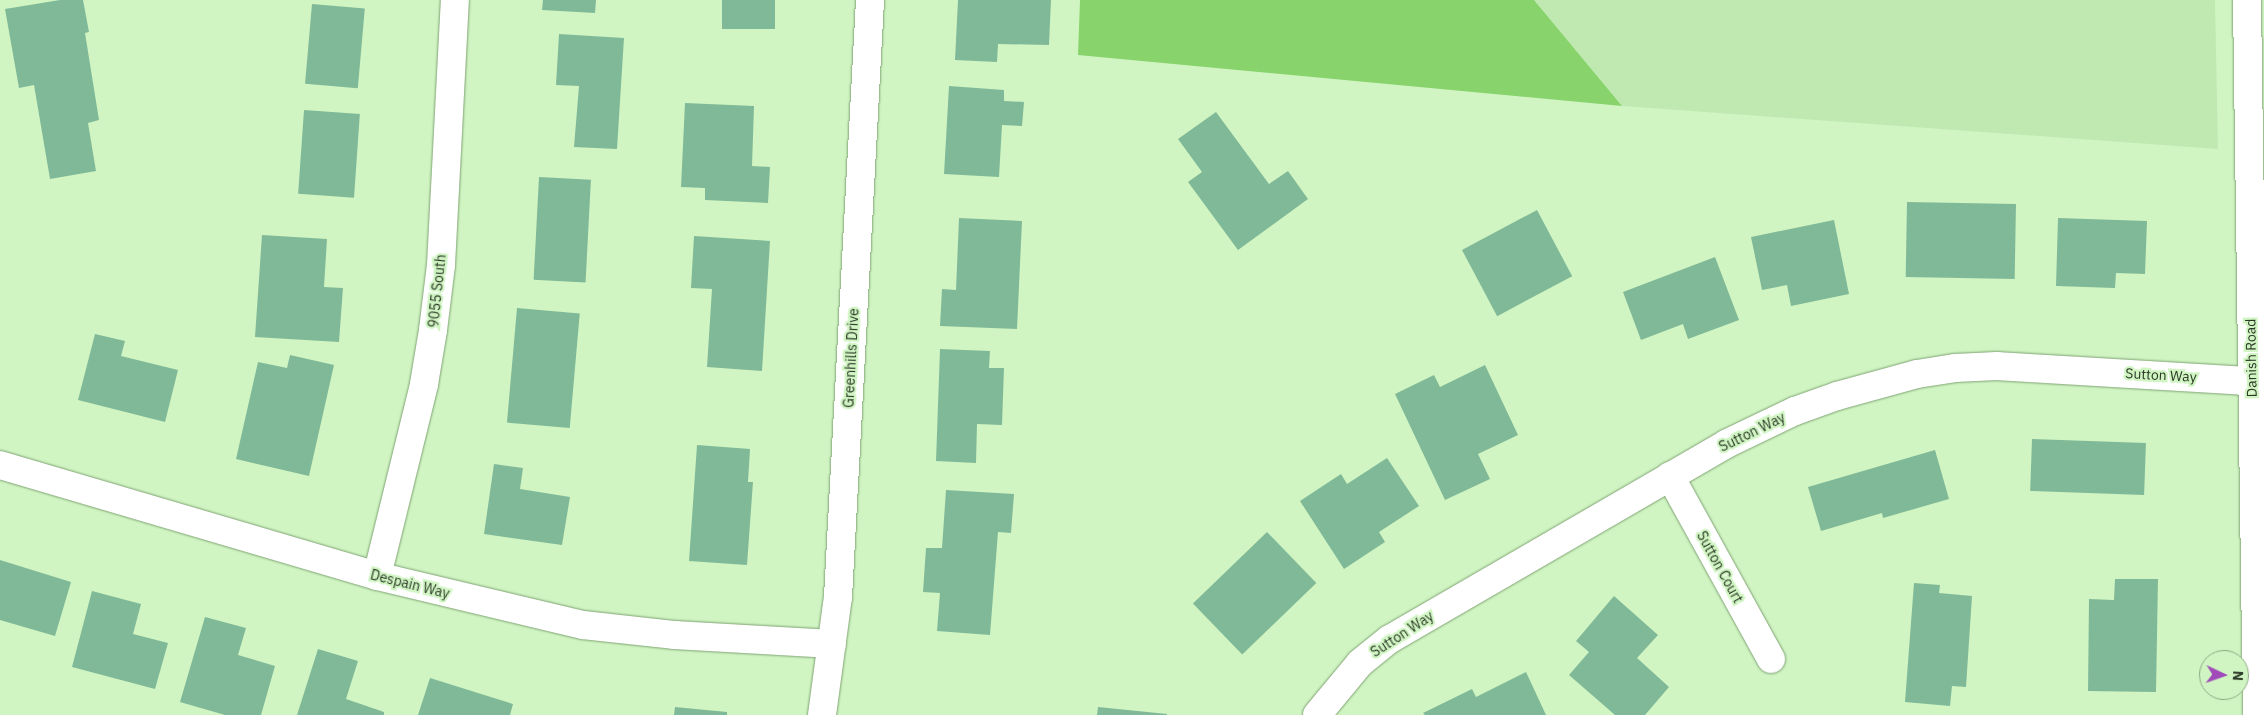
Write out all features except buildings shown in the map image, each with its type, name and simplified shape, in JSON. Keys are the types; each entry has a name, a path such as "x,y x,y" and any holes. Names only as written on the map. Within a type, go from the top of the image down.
{"street":[{"name":"9055 South","path":"377,576 424,384 434,330 440,265 455,0"},
{"name":"Greenhills Drive","path":"822,715 838,597 870,0"},
{"name":"Danish Road","path":"2247,0 2258,381 2257,715"},
{"name":"Sutton Way","path":"1317,715 1360,663 1390,639 1726,444 1795,411 1837,396 1917,374 1955,368 1997,366 2258,381"},
{"name":"Despain Way","path":"0,465 377,576 583,625 675,635 832,644"},
{"name":"Sutton Court","path":"1670,476 1771,658"}],"shaded area":[{"path":"1534,0 2215,0 2218,149 1622,106"}],"green space":[{"path":"1080,0 1534,0 1622,106 1078,55"}]}
